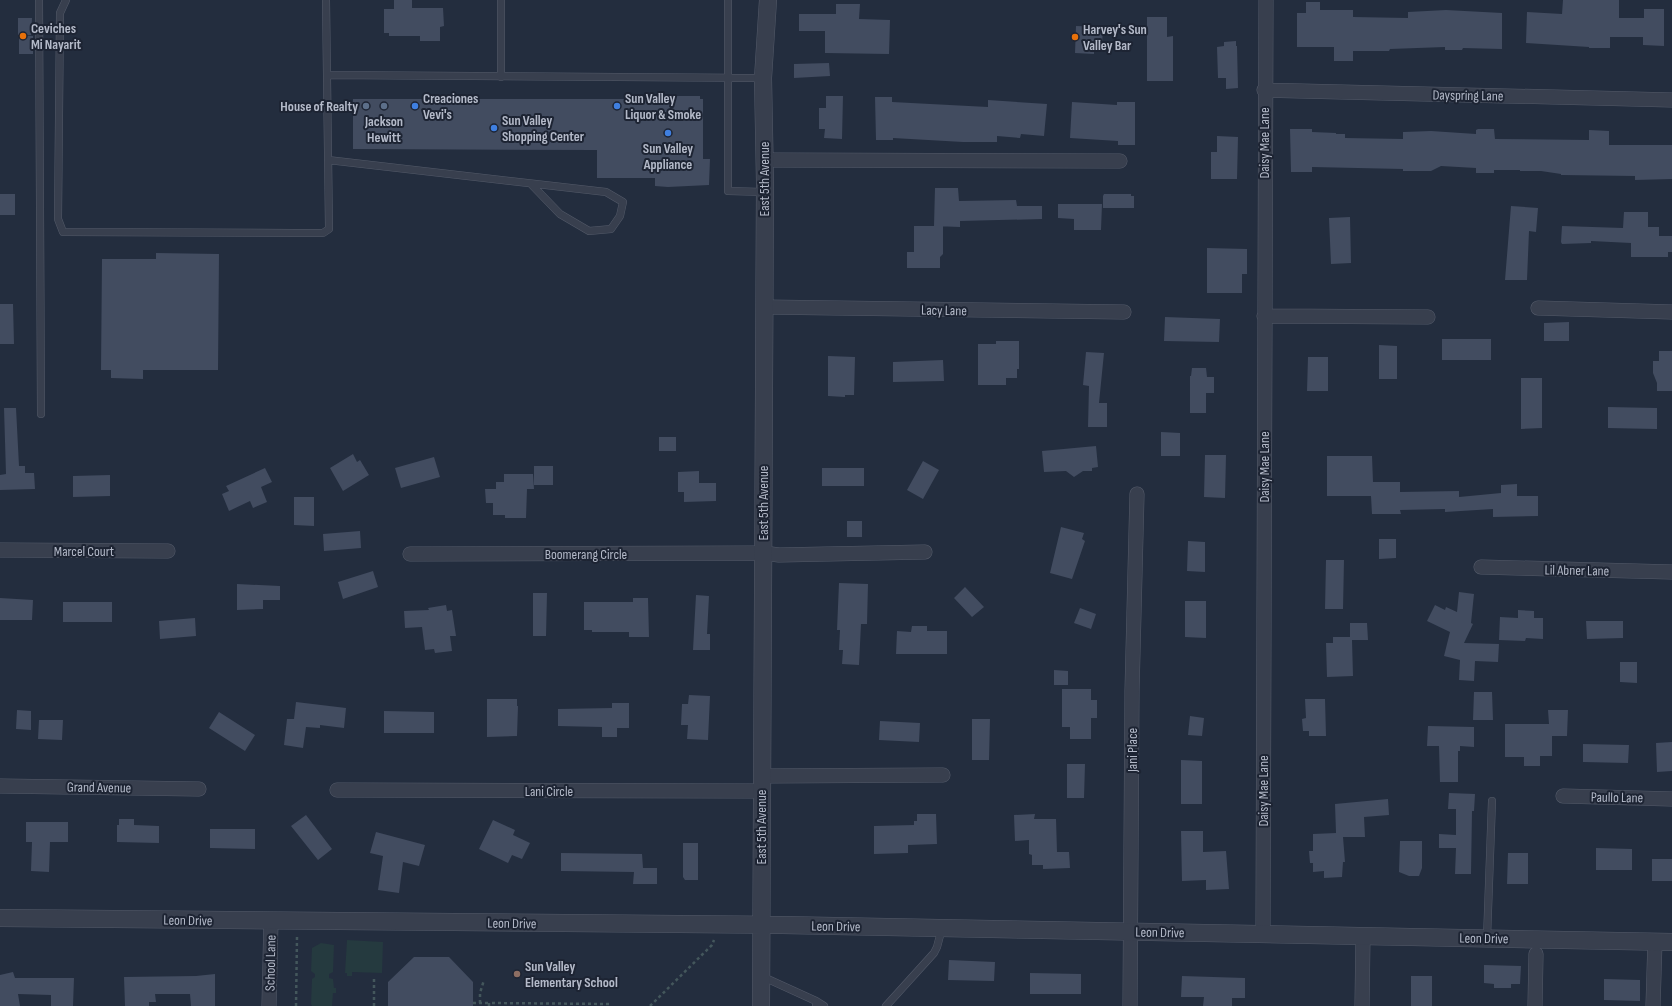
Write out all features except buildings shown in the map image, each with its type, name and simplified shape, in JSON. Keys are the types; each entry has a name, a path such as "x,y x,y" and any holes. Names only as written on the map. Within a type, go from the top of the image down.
{"street":[{"name":"East 5th Avenue","path":"761,1006 765,192 763,78 768,0"},
{"name":"Daisy Mae Lane","path":"1263,934 1264,90 1266,0"},
{"name":"Dayspring Lane","path":"1264,90 1672,100"},
{"path":"764,160 1120,161"},
{"name":"Lacy Lane","path":"764,307 1124,312"},
{"path":"1538,308 1672,312"},
{"path":"1264,316 1428,317"},
{"name":"Jani Place","path":"1130,1006 1132,691 1137,494"},
{"name":"Marcel Court","path":"0,550 168,551"},
{"name":"Boomerang Circle","path":"410,554 763,553 779,555 925,552"},
{"name":"Lil Abner Lane","path":"1482,567 1672,572"},
{"name":"Lani Circle","path":"337,790 762,784 943,775"},
{"name":"Grand Avenue","path":"0,786 199,789"},
{"name":"Paullo Lane","path":"1563,796 1672,799"},
{"name":"Leon Drive","path":"0,918 942,928 1487,938 1536,945 1655,941 1672,942"},
{"name":"School Lane","path":"269,1006 271,920"},
{"path":"1362,1006 1363,936"},
{"path":"1653,1006 1655,941"},
{"path":"1535,1006 1536,945"}],"lane":[{"path":"39,0 41,414"},
{"path":"66,0 60,13 59,88 58,219 63,232 323,233 329,229 326,0"},
{"path":"501,0 501,77"},
{"path":"728,0 728,191 765,192"},
{"path":"327,75 763,78"},
{"path":"328,160 606,192 623,202 620,216 611,229 589,231 560,214 531,184"},
{"path":"1487,938 1492,801"},
{"path":"886,1006 934,953 942,928"},
{"path":"761,976 816,1004 824,1006"}],"path":[{"path":"296,1006 297,934"},
{"path":"650,1006 712,945 714,939 720,939"},
{"path":"374,977 374,1006"},
{"path":"480,1003 480,993 484,980"},
{"path":"473,1003 609,1004 609,1006"}],"green space":[{"path":"347,940 383,942 382,973 352,972 352,976 347,976 347,973 345,973"},
{"path":"321,943 334,945 333,972 329,974 329,978 333,979 334,988 336,988 336,993 333,993 332,1006 312,1006 311,1004 312,979 315,977 315,974 311,971 312,948"}],"place":[{"name":"Ceviches Mi Nayarit","path":"23,36"},
{"name":"Harvey's Sun Valley Bar","path":"1075,37"},
{"name":"House of Realty","path":"366,106"},
{"name":"Jackson Hewitt","path":"384,106"},
{"name":"Creaciones Vevi's","path":"415,106"},
{"name":"Sun Valley Liquor & Smoke","path":"617,106"},
{"name":"Sun Valley Shopping Center","path":"494,128"},
{"name":"Sun Valley Appliance","path":"668,133"},
{"name":"Sun Valley Elementary School","path":"517,974"}]}
